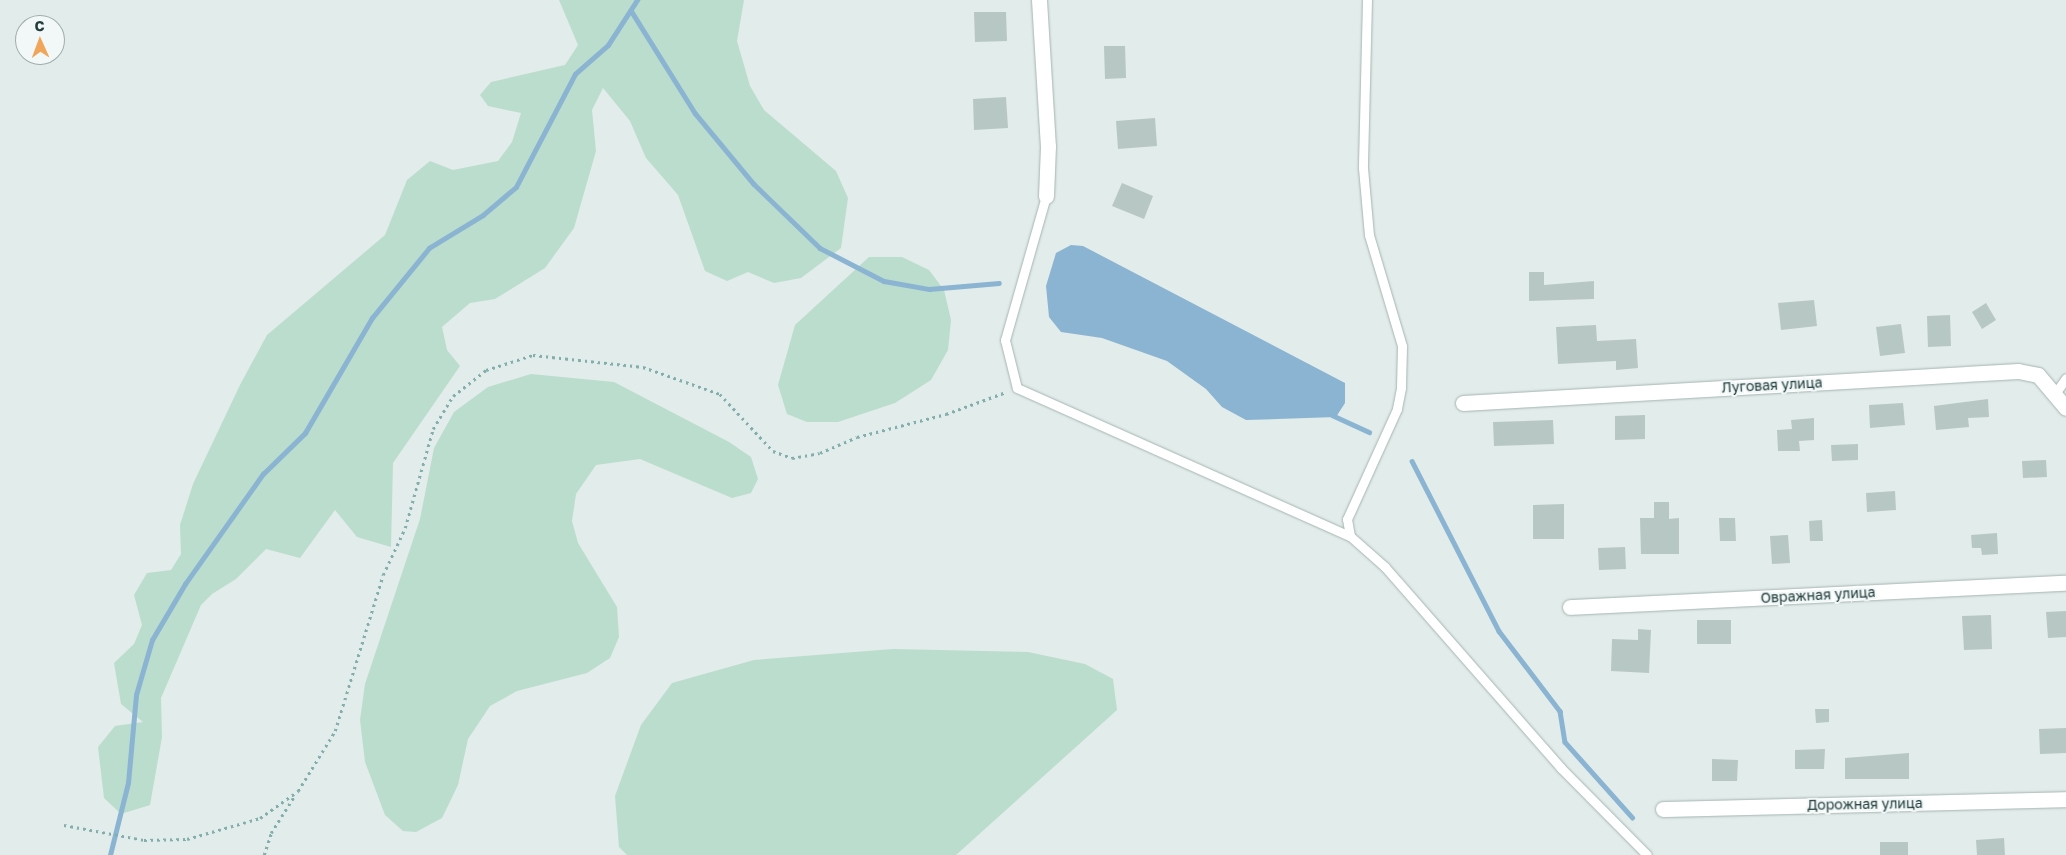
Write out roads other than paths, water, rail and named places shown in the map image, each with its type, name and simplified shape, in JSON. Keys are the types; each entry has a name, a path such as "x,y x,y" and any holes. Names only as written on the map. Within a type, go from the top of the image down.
{"street":[{"path":"1039,0 1048,146 1046,196"},
{"name":"Луговая улица","path":"1463,403 2018,371 2038,375 2056,392 2066,408"},
{"name":"Овражная улица","path":"1570,607 2066,583"},
{"name":"Дорожная улица","path":"1663,809 2066,799"}],"lane":[{"path":"1350,536 1347,519 1397,409 1401,388 1402,346 1368,225 1363,168 1367,0"},
{"path":"1046,196 1005,340 1017,388 1350,536 1385,567 1561,768 1647,855"},
{"path":"2056,392 2066,378"}],"water":[{"path":"1071,245 1083,246 1345,383 1345,403 1336,417 1246,420 1222,407 1206,389 1167,361 1102,338 1061,332 1049,317 1046,286 1056,253"}],"waterway":[{"path":"110,855 128,783 136,695 152,640 185,584 263,474 305,433 372,318 429,248 483,215 516,187 575,74 608,45 637,0"},
{"path":"632,12 695,113 754,184 820,248 884,281 929,289 999,283"},
{"path":"1332,415 1369,432"},
{"path":"1412,461 1499,631 1560,711 1565,742 1632,817"}]}
